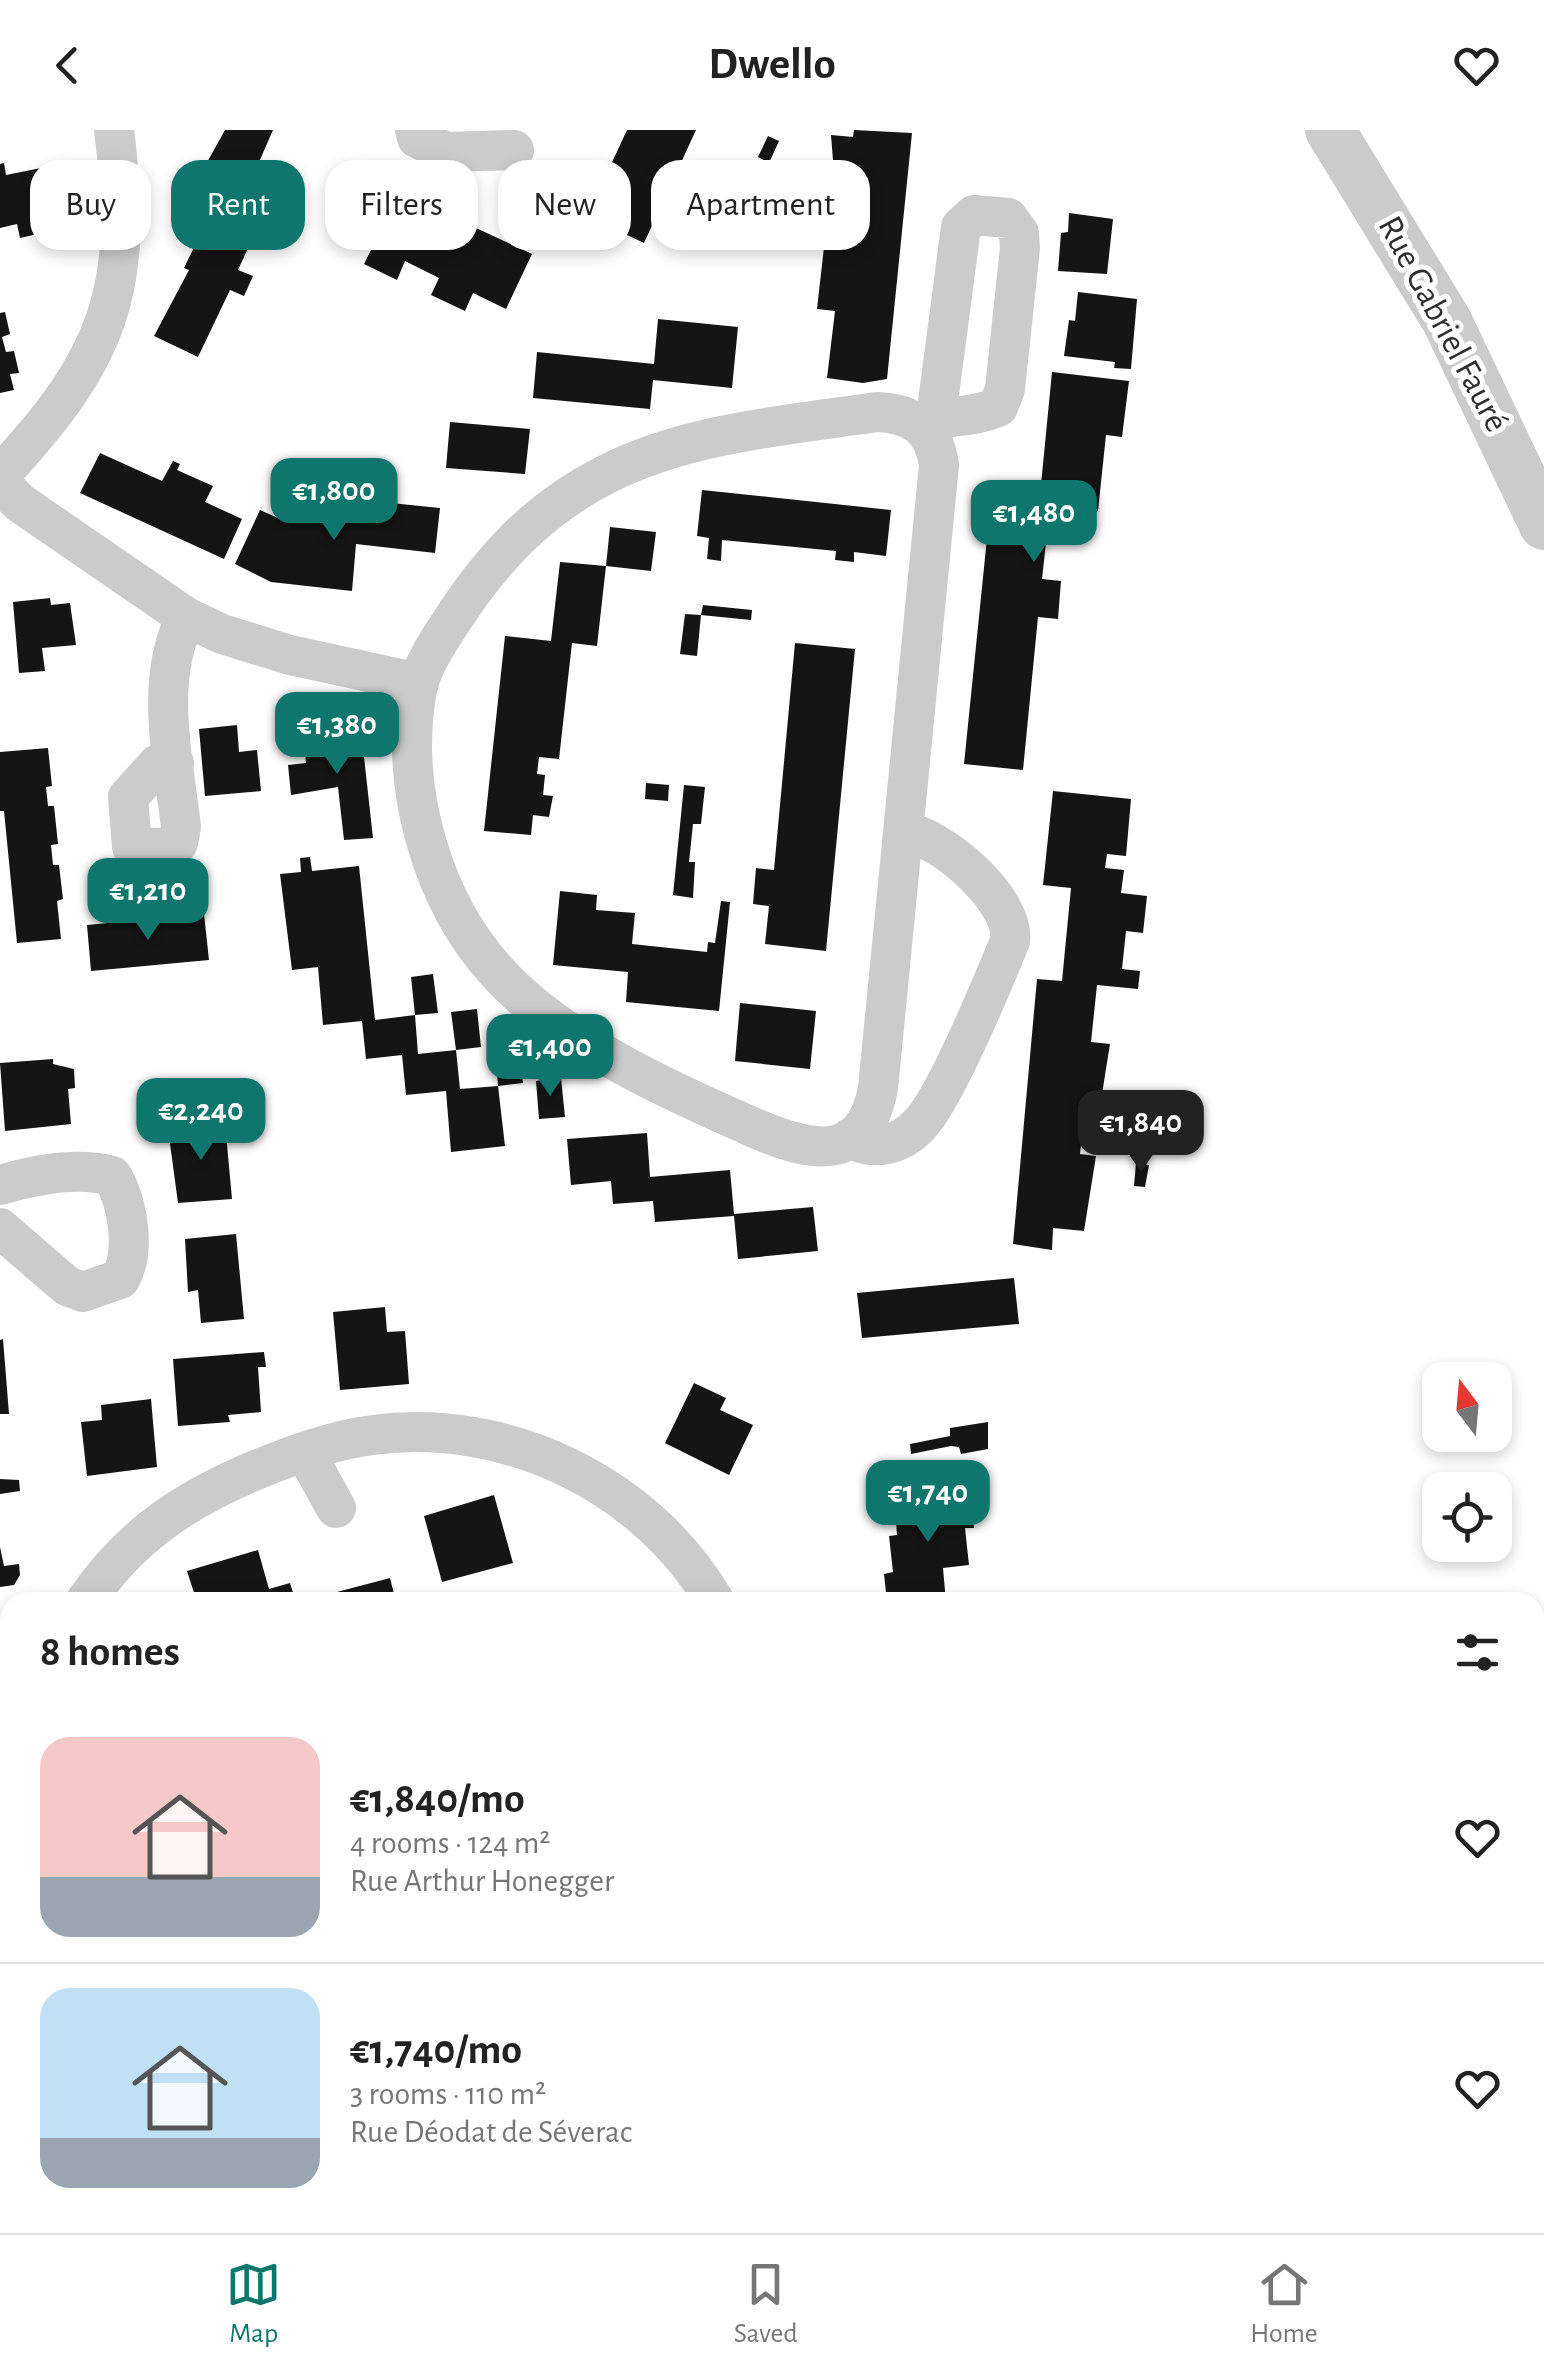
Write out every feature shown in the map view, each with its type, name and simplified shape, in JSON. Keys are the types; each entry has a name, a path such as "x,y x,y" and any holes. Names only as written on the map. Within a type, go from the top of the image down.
{"street":[{"path":"114,130 120,239 113,299 98,347 74,390 0,479 20,503 186,616 222,634 290,656 419,683"},
{"path":"414,130 417,138 446,152 514,150"},
{"name":"Rue Gabriel Fauré","path":"1330,130 1446,321 1544,525"},
{"path":"929,421 940,465 878,1088 864,1127 834,1147 814,1149 716,1111 572,1034 500,976 458,920 427,853 417,790 419,683 476,583 524,528 607,474 704,442 876,412 929,421 961,420 998,407 1005,390 1020,248 1019,233 1008,218 974,215 961,227 929,421"},
{"path":"174,762 168,675 172,644 186,616"},
{"path":"850,1138 862,1144 892,1144 921,1124 1012,929 1002,907 953,854 931,838 904,832"},
{"path":"0,1185 27,1177 95,1171 112,1176 124,1195 128,1265 120,1279 83,1292 67,1286 0,1228"},
{"path":"93,1592 120,1554 158,1521 193,1498 306,1452 373,1435 435,1432 484,1438 549,1459 596,1480 640,1511 674,1545 708,1592"},
{"path":"306,1452 336,1508"}],"building":[{"path":"225,130 273,130 260,160 208,160"},
{"path":"627,130 696,130 682,160 651,160 651,228 644,243 631,237 631,160 613,160"},
{"path":"854,130 912,133 887,379 863,383 827,378 835,311 817,309 824,250 870,250 870,160 833,160 831,135 853,137"},
{"path":"768,136 779,141 770,160 758,157"},
{"path":"4,163 6,175 30,170 30,236 20,238 17,224 0,228 0,164"},
{"path":"1069,213 1113,219 1107,274 1058,271 1061,233 1068,232"},
{"path":"478,229 498,238 498,250 532,254 506,309 473,293 465,311 431,295 439,278 405,261 397,280 364,264 371,250 478,250"},
{"path":"193,250 247,250 238,270 253,276 244,296 230,290 198,357 154,336 189,270 184,268"},
{"path":"1078,292 1137,299 1131,369 1114,368 1115,362 1064,356 1069,320 1075,321"},
{"path":"5,312 10,334 2,337 6,352 14,351 19,373 10,374 14,390 0,393 0,313"},
{"path":"658,319 738,327 732,388 653,380 650,409 533,398 537,352 654,364"},
{"path":"1052,372 1129,381 1122,437 1106,435 1098,511 1050,506 1042,579 1061,581 1058,619 1038,617 1023,770 964,764 991,499 1039,505"},
{"path":"450,422 530,429 525,474 446,468"},
{"path":"100,453 162,481 173,461 180,464 177,470 213,486 205,502 242,519 224,559 80,493"},
{"path":"702,490 891,510 886,556 854,552 854,562 835,560 836,551 722,540 721,561 707,559 709,538 697,536"},
{"path":"361,500 440,508 435,553 356,544 352,591 271,582 235,564 260,510 278,518 320,522 320,513 359,515"},
{"path":"610,527 656,532 651,571 606,566"},
{"path":"560,562 606,566 597,646 572,643 559,759 539,757 537,774 545,775 543,795 553,796 549,817 533,815 531,835 484,831 505,636 551,641"},
{"path":"50,598 51,605 70,603 76,645 42,648 45,671 19,673 13,602"},
{"path":"703,605 752,610 751,620 701,615"},
{"path":"685,614 701,615 697,656 680,654"},
{"path":"795,643 855,649 826,951 765,944 769,906 753,904 756,868 774,870"},
{"path":"237,725 239,752 257,750 261,791 205,796 199,729"},
{"path":"361,730 373,838 344,840 338,787 291,795 288,765 306,763 303,736"},
{"path":"48,748 52,786 46,787 48,806 54,806 58,844 51,845 53,865 59,865 63,899 57,901 61,939 17,943 4,811 0,811 0,752"},
{"path":"646,783 669,785 668,801 645,799"},
{"path":"684,785 705,787 701,824 693,824 689,862 695,862 693,898 673,895"},
{"path":"1053,791 1131,799 1126,856 1107,854 1105,868 1124,870 1121,893 1147,896 1143,933 1126,931 1122,969 1140,971 1138,989 1097,985 1091,1042 1110,1044 1098,1119 1084,1117 1080,1154 1096,1156 1084,1231 1053,1228 1052,1250 1013,1244 1037,979 1062,981 1071,888 1043,885"},
{"path":"310,857 312,871 359,866 375,1020 415,1015 418,1054 456,1050 460,1089 498,1086 505,1146 451,1152 446,1091 406,1095 402,1055 366,1059 362,1021 323,1025 318,967 292,970 280,874 301,872 300,858"},
{"path":"560,891 597,895 596,910 635,913 632,944 707,952 708,942 715,943 721,901 730,902 719,1011 626,1002 628,972 553,965"},
{"path":"204,914 209,960 91,971 87,925"},
{"path":"433,974 438,1013 415,1015 411,977"},
{"path":"740,1003 816,1011 810,1069 735,1061"},
{"path":"477,1009 481,1047 456,1050 451,1012"},
{"path":"518,1043 523,1083 498,1086 495,1046"},
{"path":"53,1059 53,1064 74,1069 75,1088 68,1089 71,1124 5,1131 0,1063"},
{"path":"561,1078 565,1117 539,1119 536,1081"},
{"path":"225,1123 232,1199 178,1203 168,1129"},
{"path":"647,1133 650,1177 730,1170 734,1214 813,1207 818,1251 738,1259 734,1216 655,1222 653,1201 613,1204 611,1181 571,1185 567,1139"},
{"path":"1136,1163 1149,1165 1145,1187 1134,1186"},
{"path":"236,1234 244,1319 201,1323 198,1290 188,1292 185,1239"},
{"path":"1014,1278 1019,1324 862,1338 857,1293"},
{"path":"385,1307 387,1332 405,1331 409,1384 340,1390 333,1312"},
{"path":"3,1339 9,1414 0,1414"},
{"path":"264,1352 266,1367 258,1367 261,1412 228,1415 230,1422 178,1426 173,1359"},
{"path":"694,1383 726,1398 720,1410 753,1425 729,1475 665,1443"},
{"path":"151,1399 157,1467 87,1476 81,1422 102,1420 101,1405"},
{"path":"988,1422 988,1449 961,1454 959,1447 951,1446 911,1454 910,1444 950,1436 950,1428"},
{"path":"0,1479 19,1480 20,1491 0,1494"},
{"path":"970,1490 974,1528 965,1528 969,1565 943,1568 945,1592 886,1592 884,1574 893,1572 889,1536 897,1535 894,1498"},
{"path":"494,1495 513,1563 442,1582 424,1516"},
{"path":"0,1547 4,1566 19,1564 20,1575 14,1585 0,1587"},
{"path":"258,1550 269,1589 290,1583 293,1592 194,1592 187,1571"},
{"path":"390,1578 394,1592 337,1592"}]}
